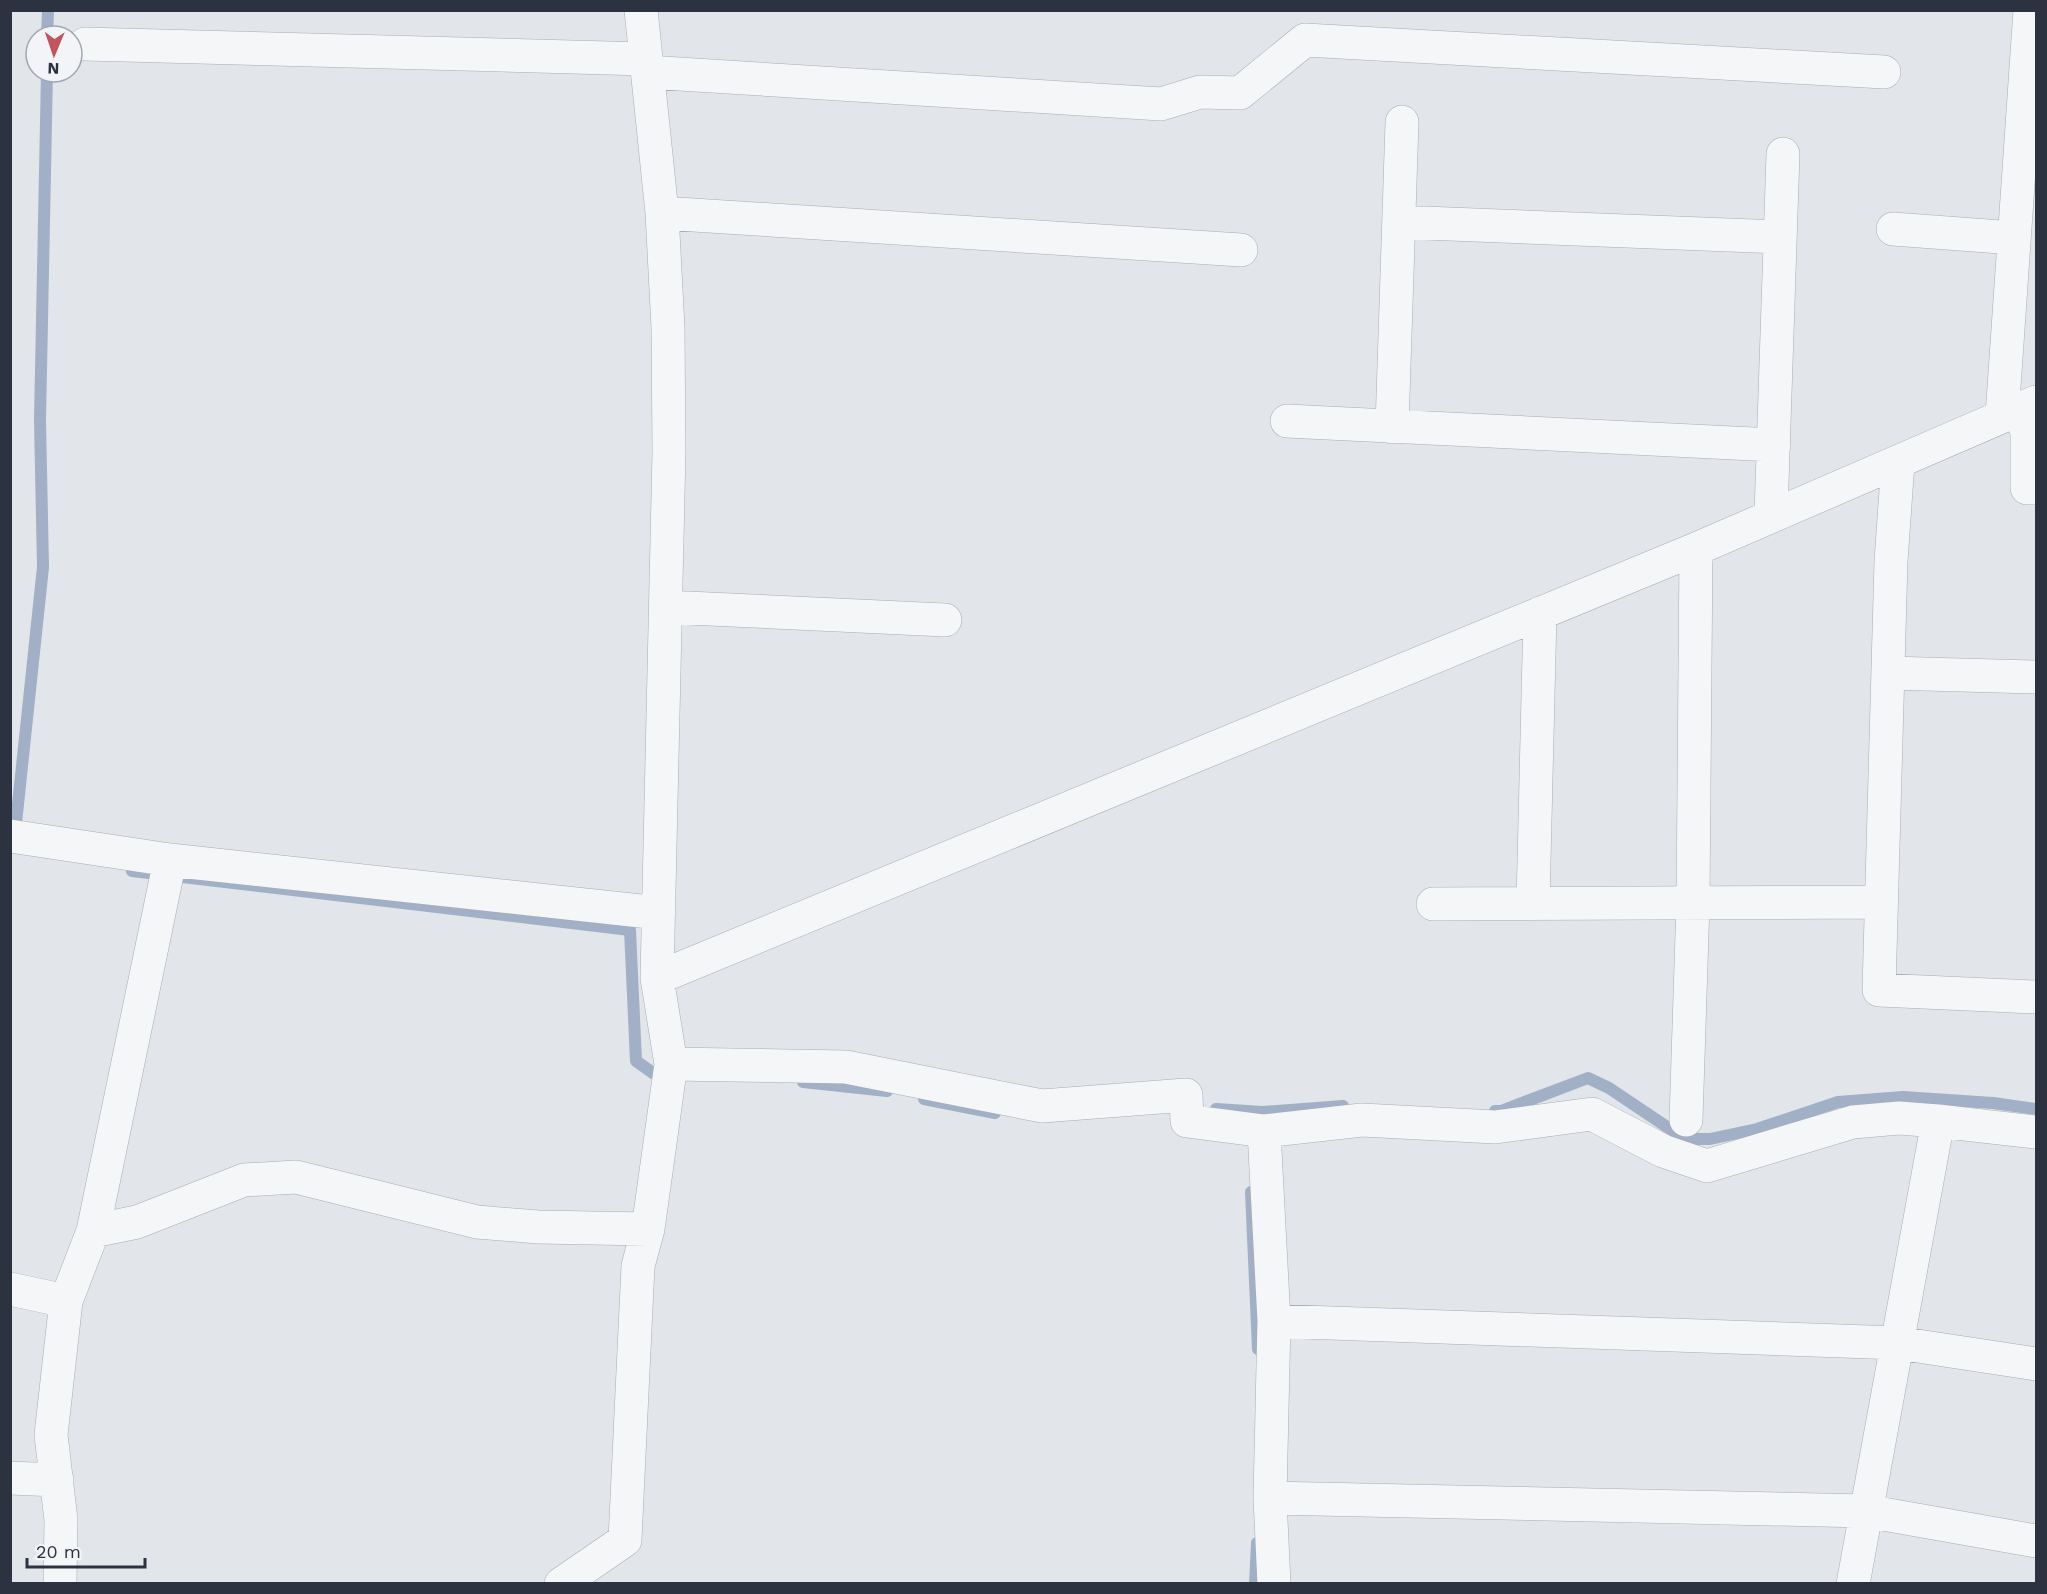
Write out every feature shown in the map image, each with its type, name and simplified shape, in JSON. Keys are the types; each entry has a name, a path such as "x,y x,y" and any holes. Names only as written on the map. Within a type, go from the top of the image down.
{"street":[{"path":"561,1584 626,1540 638,1266 648,1229 670,1073 657,978 666,607 668,350 662,213 641,10"},
{"path":"2030,10 2014,238 2019,409 2027,432 2027,488 2037,488"},
{"path":"85,45 647,66 1161,104 1200,92 1240,93 1305,40 1884,72"},
{"path":"1392,427 1402,122"},
{"path":"1771,514 1783,154"},
{"path":"662,213 1241,250"},
{"path":"1399,222 1780,237"},
{"path":"1893,229 2014,238"},
{"path":"657,978 1696,549 1771,514 2019,409"},
{"path":"1287,421 1774,445"},
{"path":"1898,462 1891,561 1879,990 2037,997"},
{"path":"1686,1120 1694,903 1696,549"},
{"path":"666,607 945,620"},
{"path":"1533,903 1539,614"},
{"path":"1888,673 2037,677"},
{"path":"10,836 169,870 659,913"},
{"path":"60,1584 61,1520 51,1435 66,1301 93,1231 169,870"},
{"path":"1433,904 1881,902"},
{"path":"670,1073 846,1067 1042,1106 1186,1095 1187,1121 1254,1130 1362,1120 1496,1127 1592,1114 1662,1151 1707,1166 1853,1122 1899,1118 2037,1132"},
{"path":"1853,1584 1938,1121"},
{"path":"1254,1130 1274,1321 1270,1498 1274,1584"},
{"path":"93,1231 137,1222 244,1180 297,1177 477,1222 538,1227 648,1229"},
{"path":"10,1289 66,1301"},
{"path":"1274,1321 1898,1343 2037,1364"},
{"path":"10,1478 57,1480"},
{"path":"1270,1498 1866,1511 2037,1541"}],"waterway":[{"path":"47,24 48,10"},
{"path":"16,823 43,567 40,420 47,84"},
{"path":"132,871 630,930 636,1061 653,1073 669,1076"},
{"path":"1495,1111 1501,1111 1588,1078 1609,1088 1685,1139 1710,1139 1757,1129 1838,1102 1903,1097 1993,1103 2036,1109"},
{"path":"803,1082 887,1091"},
{"path":"924,1099 995,1113"},
{"path":"1216,1109 1262,1112 1343,1106"},
{"path":"1251,1192 1258,1349"},
{"path":"1255,1584 1257,1543"}]}
